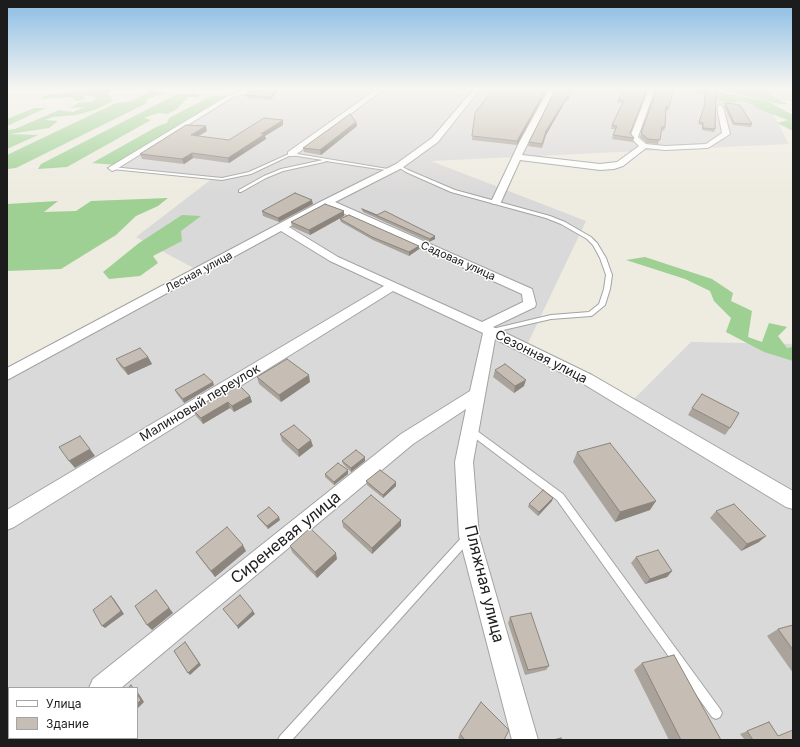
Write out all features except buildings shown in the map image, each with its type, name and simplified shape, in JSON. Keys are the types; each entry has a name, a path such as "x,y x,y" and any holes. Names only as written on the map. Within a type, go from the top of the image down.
{"street":[{"path":"112,168 185,124"},
{"path":"291,154 333,124"},
{"name":"Лесная улица","path":"7,375 326,202 395,168 435,140 448,124"},
{"path":"496,202 533,124"},
{"path":"639,124 634,137 644,146 664,148 708,146 726,134 724,124"},
{"path":"518,157 600,167 614,166 620,164 644,146"},
{"name":"Садовая улица","path":"326,202 528,292 530,304 496,321 485,329"},
{"name":"Сезонная улица","path":"282,227 334,259 485,329 587,379 793,501"},
{"name":"Малиновый переулок","path":"7,521 393,286"},
{"name":"Пляжная улица","path":"485,329 476,395 464,462 468,536 525,740"},
{"name":"Сиреневая улица","path":"103,687 407,439 476,395"}],"lane":[{"path":"112,168 222,179 250,173 291,154 395,168 453,191 548,217 581,232 595,244 603,258 609,275 602,305 591,314 551,317 485,329"},
{"path":"242,191 265,177 282,170 332,160"},
{"path":"470,430 560,497 716,713"},
{"path":"284,740 468,536"}],"shaded area":[{"path":"183,124 778,124 789,144 431,161 586,221 528,343 629,404 691,342 793,344 793,740 7,740 7,380 201,272 136,237 213,178 105,168"}],"green space":[{"path":"27,124 54,124 49,128 10,134 38,135 7,149 7,130 15,129"},
{"path":"72,124 105,124 16,168 7,169 7,155"},
{"path":"119,124 144,124 67,167 38,169 41,164"},
{"path":"164,124 185,124 116,165 92,163"},
{"path":"779,124 793,124 793,131"},
{"path":"168,198 158,206 136,216 116,235 61,269 7,271 7,204 58,201 44,212 76,211 91,201"},
{"path":"182,215 201,216 181,231 182,241 153,256 158,263 140,276 109,279 103,272 139,243"},
{"path":"645,257 712,279 733,293 731,301 752,311 748,337 762,342 769,323 787,327 778,336 787,348 793,347 793,361 764,352 726,332 731,318 714,301 710,291 685,279 626,260"}]}
